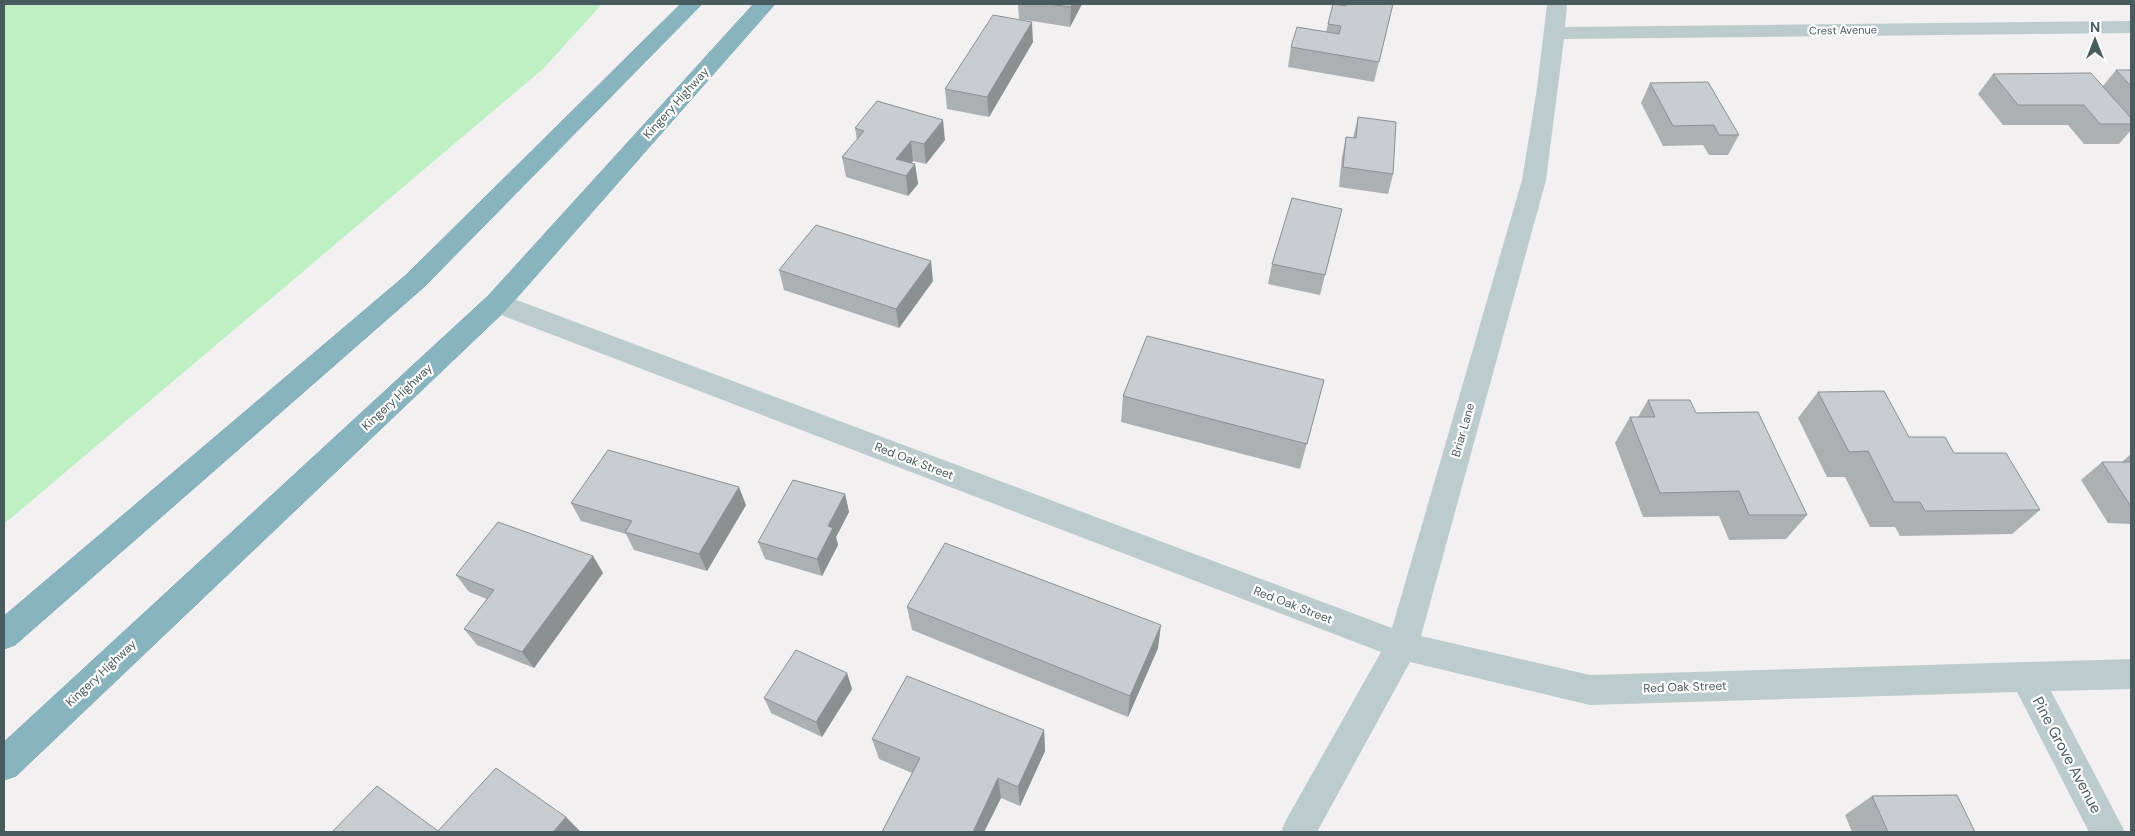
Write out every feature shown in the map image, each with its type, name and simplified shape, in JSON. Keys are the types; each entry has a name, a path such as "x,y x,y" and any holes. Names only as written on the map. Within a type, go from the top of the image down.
{"highway":[{"path":"4,635 415,281 692,4"},
{"name":"Kingery Highway","path":"4,764 497,303 765,4"}],"street":[{"name":"Briar Lane","path":"1298,832 1402,646 1534,180 1548,88 1557,4"},
{"name":"Crest Avenue","path":"1554,33 2131,27"},
{"name":"Red Oak Street","path":"497,303 1402,646 1590,690 2131,674"},
{"name":"Pine Grove Avenue","path":"2026,677 2108,832"}],"green space":[{"path":"4,4 602,4 543,69 4,524"}],"building":[{"path":"1048,4 1072,4 1071,7"},
{"path":"1333,4 1346,6 1347,4 1393,4 1379,62 1291,47 1297,27 1339,34 1341,26 1328,24"},
{"path":"993,15 1032,22 987,97 945,89"},
{"path":"2116,70 2131,70 2131,86"},
{"path":"2091,73 2131,118 2131,124 2100,124 2084,105 2018,105 1993,74"},
{"path":"1708,82 1739,135 1719,135 1714,125 1673,126 1650,83"},
{"path":"877,101 943,120 924,144 911,141 896,159 915,164 906,176 842,157 864,131 855,128"},
{"path":"1358,117 1396,122 1393,174 1343,167 1346,137 1356,138"},
{"path":"1292,198 1342,209 1325,275 1272,264"},
{"path":"816,225 931,261 896,309 779,270"},
{"path":"1147,336 1324,380 1307,444 1123,396"},
{"path":"1884,391 1909,437 1945,437 1954,453 2006,453 2040,510 1925,511 1920,502 1894,502 1868,451 1849,452 1818,392"},
{"path":"1648,400 1690,400 1696,413 1758,412 1807,515 1749,515 1739,491 1660,493 1630,417 1655,417"},
{"path":"608,450 739,487 699,554 625,532 632,521 571,503"},
{"path":"2102,462 2131,462 2131,505 2130,505"},
{"path":"793,480 845,494 828,526 833,528 817,559 758,542"},
{"path":"498,522 593,556 522,652 464,629 494,590 456,575"},
{"path":"945,543 1161,625 1130,696 907,607"},
{"path":"796,650 847,673 816,722 764,698"},
{"path":"907,676 1044,730 1018,787 998,778 973,832 882,832 920,758 872,739"},
{"path":"496,768 566,817 553,832 332,832 377,786 438,831"},
{"path":"1957,795 1975,832 1888,832 1872,796"}]}
